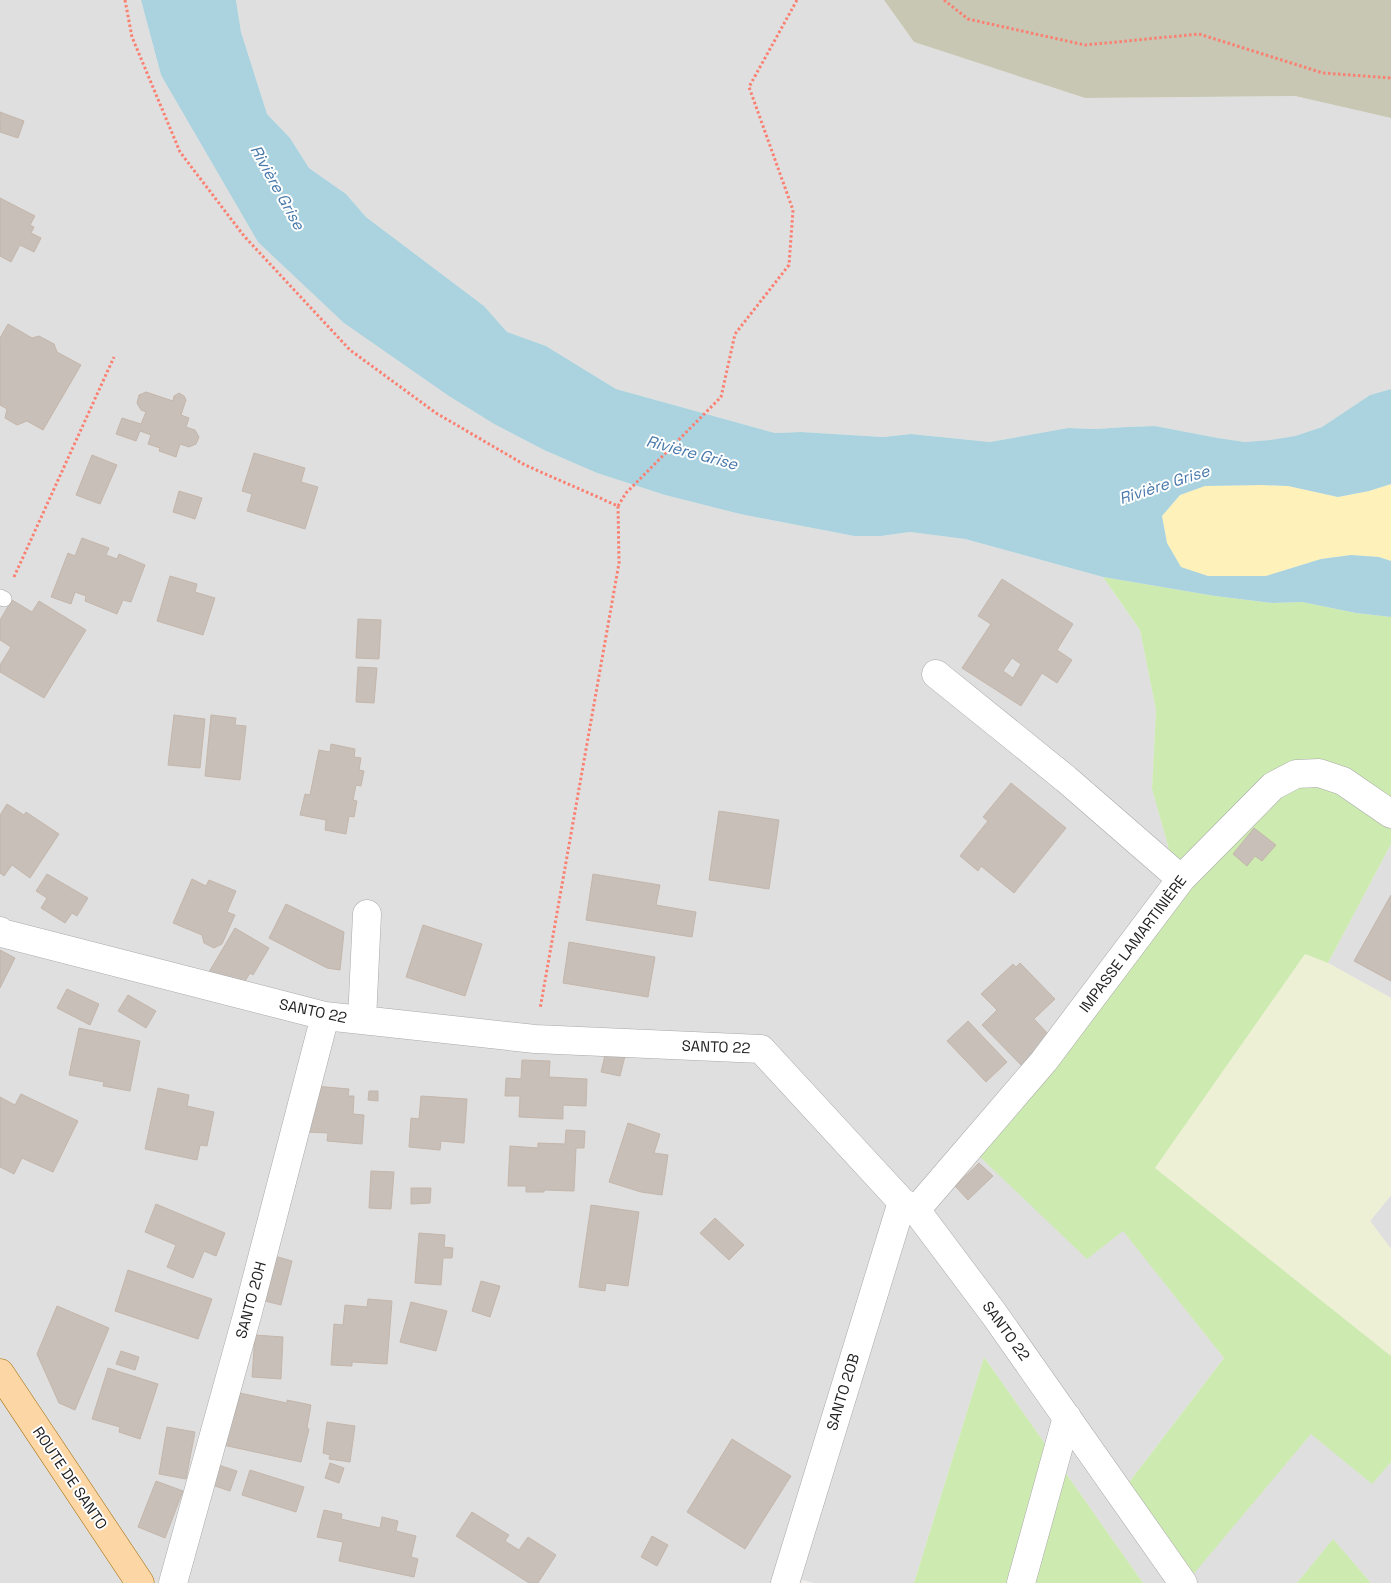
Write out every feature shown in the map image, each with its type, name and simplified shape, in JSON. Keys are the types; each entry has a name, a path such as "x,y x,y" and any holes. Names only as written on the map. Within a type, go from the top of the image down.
{"main road":[{"name":"ROUTE DE SANTO","path":"0,1373 140,1583"}],"street":[{"path":"936,674 1066,779 1181,879"},
{"name":"IMPASSE LAMARTINIÈRE","path":"909,1206 1044,1061 1181,879 1273,786 1296,774 1319,773 1343,781 1391,814"},
{"path":"362,1020 367,914"},
{"name":"SANTO 22","path":"0,931 325,1016 535,1039 761,1048 909,1206 994,1314 1183,1583"},
{"name":"SANTO 20H","path":"173,1583 248,1312 325,1016"},
{"name":"SANTO 20B","path":"785,1583 909,1206"},
{"path":"1020,1583 1067,1417"}],"path":[{"path":"125,0 132,37 180,152 244,236 350,350 436,413 468,432 525,465 618,506"},
{"path":"535,1039 619,563 618,506 626,493 721,397 735,334 789,265 794,210 749,87 797,0"},
{"path":"944,0 968,19 1085,45 1199,34 1323,73 1391,78"},
{"path":"2,598 114,357"}],"shaded area":[{"path":"0,0 141,0 161,75 496,425 544,450 597,473 665,495 740,514 854,536 881,536 910,532 965,539 1103,577 1140,630 1156,710 1152,789 1181,892 1123,1230 1224,1358 1127,1485 1191,1576 1311,1433 1372,1483 1391,1462 1391,1583 1371,1583 1333,1540 1297,1583 1143,1583 984,1357 914,1583 814,1583 802,1580 801,1583 0,1583"},
{"path":"236,0 884,0 914,42 1085,98 1295,96 1391,118 1391,389 1370,395 1322,427 1295,436 1270,440 1245,442 1155,426 1096,429 1068,428 990,442 911,434 883,437 801,432 775,433 616,389 546,346 507,332 484,306 366,217 346,194 309,168 290,138 267,114 241,32"},
{"path":"884,0 1391,0 1391,118 1295,96 1085,98 914,42"},
{"path":"1391,844 1391,998 1328,963"},
{"path":"1305,954 1328,963 1391,998 1391,1195 1370,1221 1391,1249 1391,1356 1155,1168"},
{"path":"1391,1195 1391,1249 1370,1221"}],"green space":[{"path":"1103,577 1215,596 1273,603 1302,602 1356,613 1391,617 1391,844 1328,963 1305,954 1155,1168 1391,1356 1391,1462 1372,1484 1311,1434 1191,1577 1127,1485 1224,1358 1123,1231 1087,1259 977,1154 1181,892 1152,789 1156,710 1140,630"},
{"path":"984,1357 1143,1583 914,1583"},
{"path":"1333,1539 1371,1583 1297,1583"}],"sand":[{"path":"1391,484 1391,561 1379,557 1351,555 1321,559 1266,576 1208,576 1181,568 1167,543 1162,516 1180,495 1205,486 1288,486 1338,497 1369,491"}],"water":[{"name":"Rivière Grise","path":"141,0 236,0 241,32 267,114 290,138 309,168 346,194 366,217 484,306 507,332 546,346 616,389 775,433 801,432 883,437 911,434 990,442 1068,428 1096,429 1155,426 1245,442 1295,436 1322,427 1370,395 1391,389 1391,484 1369,491 1338,497 1288,486 1205,486 1180,495 1162,516 1167,543 1181,567 1208,576 1266,576 1321,559 1351,555 1379,557 1391,561 1391,617 1356,613 1302,602 1273,603 1215,596 1103,577 965,539 910,532 881,536 854,536 740,514 665,495 597,473 544,450 496,425 449,396 344,323 258,242 161,75"}],"building":[{"path":"0,112 24,121 18,138 0,132"},
{"path":"0,198 35,216 30,225 34,227 31,233 41,238 34,252 20,245 11,262 0,256"},
{"path":"8,324 32,338 39,336 54,344 57,352 81,365 43,430 27,421 17,425 5,418 7,409 0,405 0,338"},
{"path":"146,392 173,401 174,396 179,393 184,396 186,400 181,415 189,418 186,427 195,430 199,437 196,444 189,447 180,444 176,457 159,451 160,448 148,444 151,435 140,431 136,441 116,434 122,418 141,424 146,412 141,410 137,403 139,395"},
{"path":"254,453 305,468 301,482 318,487 305,529 247,511 252,494 242,491"},
{"path":"92,455 117,465 100,504 76,495"},
{"path":"179,491 202,498 195,519 173,512"},
{"path":"82,538 109,548 106,555 117,559 119,554 145,565 131,602 123,600 117,614 85,601 86,596 75,592 71,604 51,597 68,553 75,556"},
{"path":"170,576 197,584 195,592 215,598 203,635 157,621"},
{"path":"1002,579 1073,624 1057,650 1072,660 1057,683 1042,673 1021,706 962,668 991,624 978,616","holes":["1012,658 1021,664 1013,678 1003,671"]},
{"path":"12,600 32,612 39,601 86,630 44,698 0,672 0,665 11,647 0,640 0,620"},
{"path":"358,619 381,620 379,659 356,658"},
{"path":"358,667 377,668 374,703 356,702"},
{"path":"174,715 205,719 200,768 168,765"},
{"path":"211,715 236,718 235,725 246,726 240,780 205,776"},
{"path":"331,744 355,749 354,757 361,758 359,770 364,771 361,786 356,785 353,800 357,801 354,817 349,816 346,834 325,830 326,820 300,815 305,794 310,795 319,750 330,752"},
{"path":"1011,783 1066,828 1014,893 981,866 978,871 960,856 988,821 983,817"},
{"path":"7,804 24,815 26,812 59,834 30,878 12,865 4,876 0,873 0,815"},
{"path":"719,811 779,820 769,889 709,880"},
{"path":"1254,828 1276,845 1262,861 1255,856 1247,866 1233,854"},
{"path":"47,874 88,898 77,916 72,913 65,923 41,908 47,898 36,891"},
{"path":"593,874 660,885 656,905 696,912 692,937 586,920"},
{"path":"192,879 206,886 209,880 236,891 227,912 235,915 222,944 214,948 204,943 202,935 173,923"},
{"path":"1391,895 1391,981 1354,961"},
{"path":"286,904 344,932 340,970 327,968 269,938"},
{"path":"423,925 482,944 465,996 406,977"},
{"path":"235,928 269,948 253,975 250,973 242,986 225,981 209,972"},
{"path":"569,942 655,957 648,997 563,983"},
{"path":"0,950 15,958 0,988"},
{"path":"1020,963 1055,999 1034,1019 1051,1037 1021,1065 982,1025 997,1010 981,994 1013,964 1016,967"},
{"path":"67,989 99,1004 90,1025 57,1008"},
{"path":"128,995 156,1011 146,1028 118,1011"},
{"path":"968,1021 1007,1062 986,1082 947,1041"},
{"path":"79,1028 140,1041 130,1091 103,1086 104,1082 69,1075"},
{"path":"607,1047 626,1052 620,1076 601,1072"},
{"path":"522,1060 550,1061 549,1077 587,1079 586,1106 563,1105 563,1119 519,1117 520,1096 505,1096 506,1078 521,1079"},
{"path":"314,1086 349,1089 348,1096 354,1096 353,1114 364,1115 362,1144 327,1141 328,1133 306,1132"},
{"path":"158,1088 189,1095 187,1106 214,1112 207,1146 200,1145 197,1160 145,1149"},
{"path":"369,1091 378,1091 378,1101 368,1100"},
{"path":"21,1094 78,1121 53,1172 22,1158 14,1174 0,1167 0,1097 15,1105"},
{"path":"421,1096 467,1099 464,1143 441,1141 440,1150 409,1147 411,1118 419,1119"},
{"path":"628,1123 660,1134 654,1153 668,1155 662,1195 641,1192 609,1182"},
{"path":"566,1130 585,1131 584,1148 576,1148 574,1191 544,1190 544,1192 526,1192 526,1186 508,1186 510,1146 538,1148 538,1143 565,1144"},
{"path":"979,1163 993,1176 968,1200 955,1186"},
{"path":"371,1171 394,1172 391,1209 369,1208"},
{"path":"411,1188 431,1188 430,1203 411,1204"},
{"path":"156,1204 225,1233 216,1256 204,1251 193,1278 167,1267 176,1245 145,1232"},
{"path":"591,1205 639,1212 628,1286 606,1283 605,1291 579,1287"},
{"path":"715,1218 744,1245 729,1260 700,1233"},
{"path":"419,1233 445,1235 444,1247 453,1248 452,1258 443,1258 441,1285 415,1283"},
{"path":"271,1255 292,1261 281,1305 261,1300"},
{"path":"128,1270 212,1299 198,1339 115,1311"},
{"path":"481,1281 500,1286 490,1317 472,1311"},
{"path":"368,1299 392,1301 387,1364 352,1362 352,1366 331,1365 334,1324 343,1325 345,1305 367,1307"},
{"path":"411,1302 447,1311 436,1351 400,1342"},
{"path":"57,1306 109,1328 75,1410 59,1403 37,1354"},
{"path":"255,1335 283,1337 281,1379 252,1377"},
{"path":"121,1351 139,1357 135,1370 116,1364"},
{"path":"108,1368 158,1384 140,1439 119,1432 120,1427 92,1419"},
{"path":"240,1393 287,1403 287,1400 311,1405 307,1428 309,1429 301,1462 223,1445 230,1414 235,1415"},
{"path":"327,1422 355,1426 350,1462 329,1459 330,1455 323,1453"},
{"path":"167,1427 195,1432 186,1479 159,1474"},
{"path":"732,1439 791,1476 745,1549 687,1512"},
{"path":"330,1463 344,1468 339,1483 325,1478"},
{"path":"215,1464 237,1471 230,1491 209,1484"},
{"path":"250,1470 304,1487 296,1512 242,1495"},
{"path":"156,1481 183,1491 165,1538 138,1527"},
{"path":"324,1510 342,1514 341,1519 380,1528 382,1517 398,1521 396,1531 416,1536 411,1557 418,1559 414,1577 339,1561 343,1542 317,1537"},
{"path":"472,1512 509,1535 505,1541 519,1550 528,1537 556,1555 538,1583 529,1583 456,1536"},
{"path":"652,1536 668,1545 657,1566 641,1557"}]}
